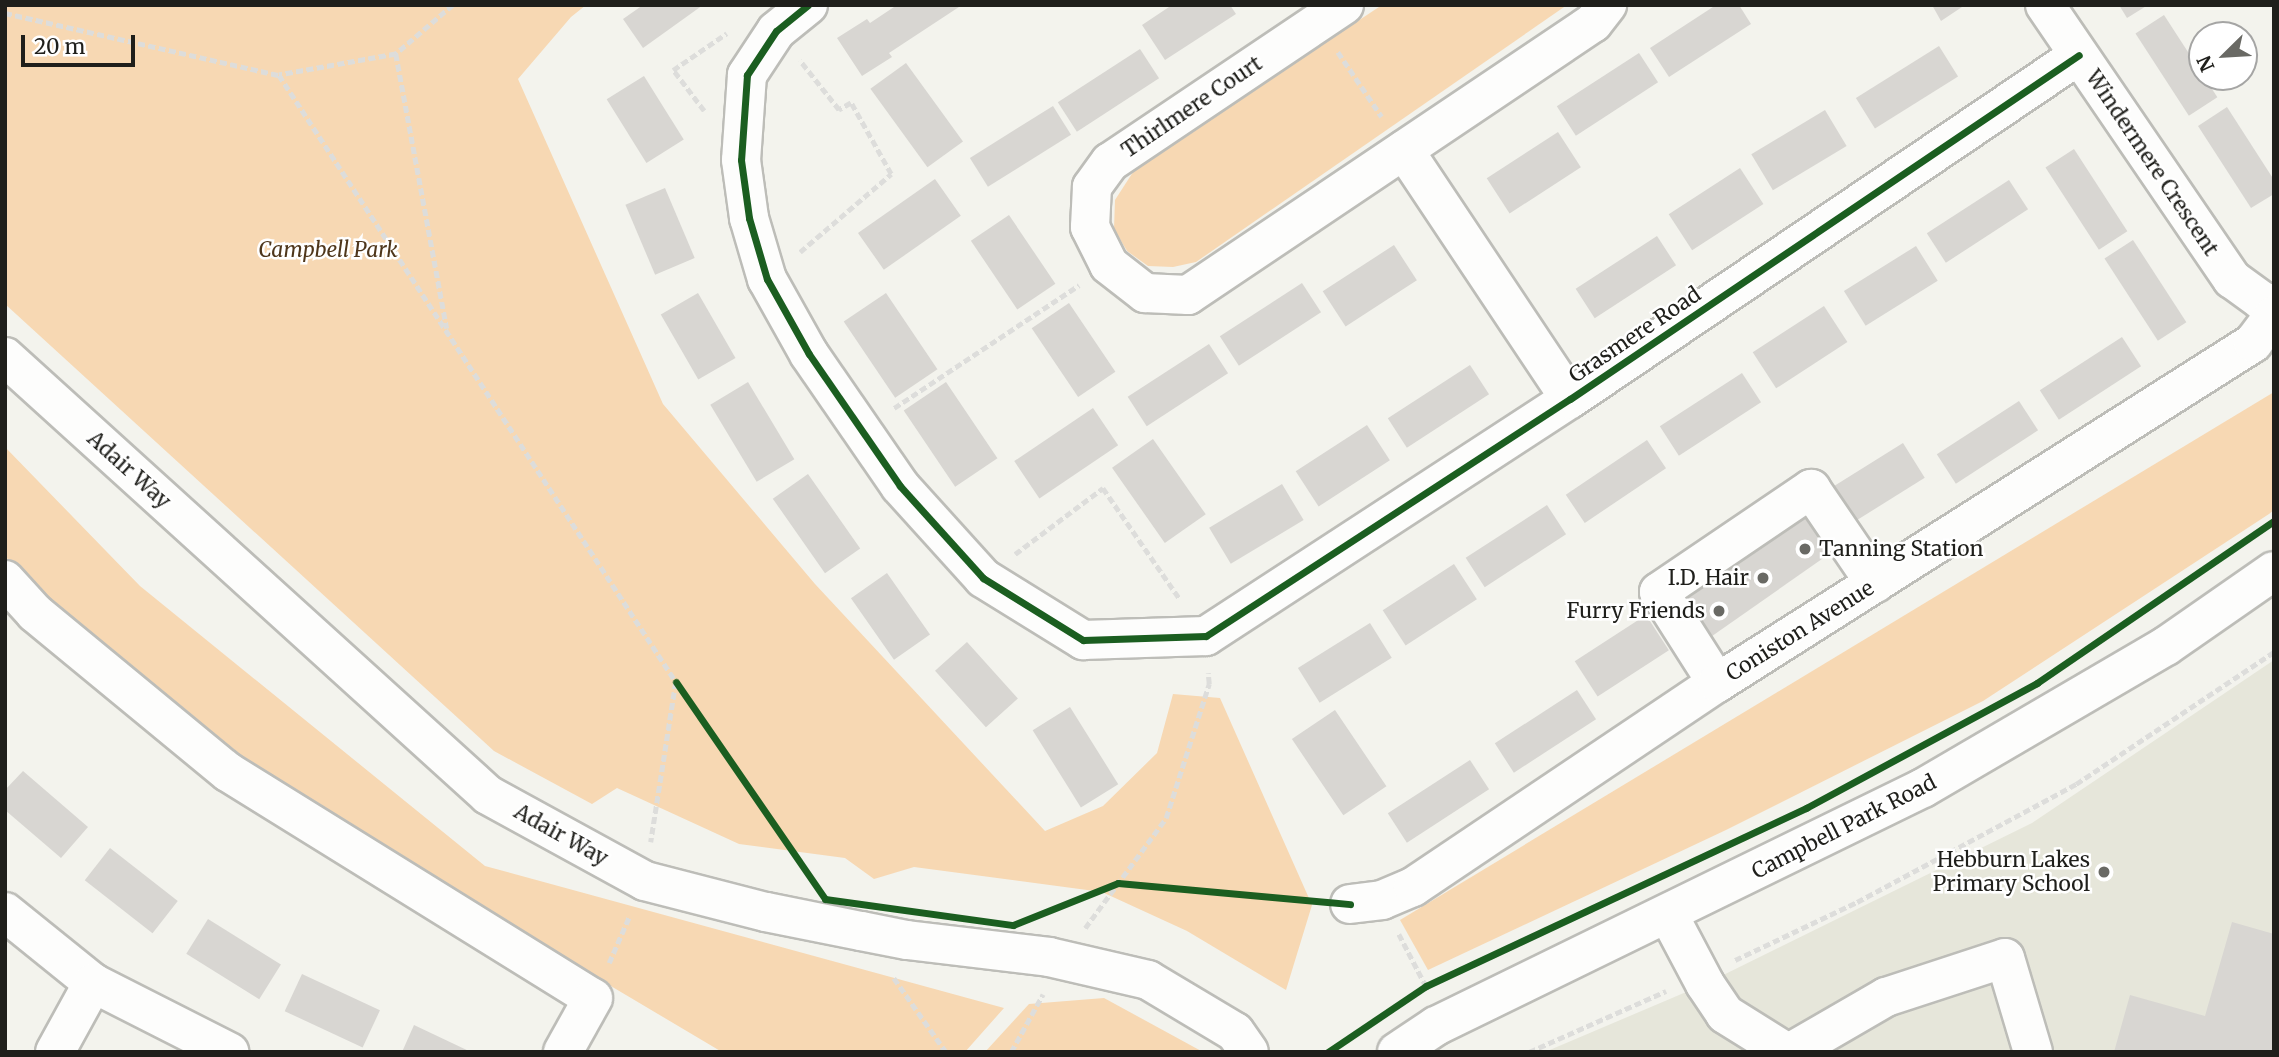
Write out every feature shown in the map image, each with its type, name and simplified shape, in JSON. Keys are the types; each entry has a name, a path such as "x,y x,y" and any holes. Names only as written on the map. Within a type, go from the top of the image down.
{"street":[{"path":"808,5 776,31 747,75 741,159 749,218 767,279 809,354 900,486 983,578 1083,640 1206,636"},
{"name":"Thirlmere Court","path":"1331,14 1110,162 1092,187 1090,227 1109,265 1145,293 1188,295 1593,23 1607,5"},
{"name":"Windermere Crescent","path":"2045,5 2232,279 2262,301 2274,305"},
{"name":"Grasmere Road","path":"1206,636 1570,399 2079,55"},
{"path":"1404,150 1570,399"},
{"name":"Coniston Avenue","path":"1366,902 1413,887 1717,683 2253,343 2274,315"},
{"name":"Adair Way","path":"5,357 488,794 645,881 766,912 861,931 1061,960 1149,980 1234,1032 1249,1052"},
{"path":"1717,683 1658,592 1811,488 1875,583"},
{"name":"Campbell Park Road","path":"1397,1052 1436,1026 1923,788 2166,646 2274,571"},
{"path":"5,580 35,613 228,772 593,998 562,1052"},
{"path":"5,912 93,983 229,1052"},
{"path":"1668,914 1700,976 1725,1014 1786,1052"},
{"path":"1791,1052 1886,997 2005,958 2033,1052"},
{"path":"55,1052 93,983"}],"path":[{"path":"5,13 279,75 396,54 453,5"},
{"path":"1331,14 1404,150"},
{"path":"767,279 891,174 851,103 839,110 776,31"},
{"path":"396,54 447,333"},
{"path":"279,75 683,693"},
{"path":"861,430 1109,265"},
{"path":"983,578 1103,488 1206,636 1209,684 1166,818 1061,960 1011,1052"},
{"path":"1530,1052 1857,902 2076,784 2274,652"},
{"path":"593,998 645,881 676,682"},
{"path":"1107,887 1118,883 1132,884"},
{"path":"1366,902 1426,986"},
{"path":"861,931 946,1052"},
{"path":"1415,993 1439,980"}],"shaded area":[{"name":"Hebburn Lakes Primary School","path":"2274,660 2274,1052 1545,1052 1705,984 2032,823"}],"green space":[{"name":"Campbell Park","path":"5,5 586,5 571,17 518,79 663,404 815,584 1045,831 1103,806 1157,753 1173,694 1220,698 1312,905 1286,990 1187,931 1102,892 914,867 874,879 845,858 739,844 617,788 592,804 494,751 5,304"},
{"path":"1382,5 1567,5 1196,262 1173,267 1148,266 1127,251 1114,229 1115,200 1135,169"},
{"path":"2274,392 2274,510 2269,514 1983,701 1726,830 1428,970 1400,920"},
{"path":"5,447 140,586 485,866 1004,1008 965,1052 722,1052 235,763 41,596 5,556"},
{"path":"1104,998 1203,1052 985,1052 1029,1004"}],"building":[{"path":"643,5 703,5 643,48 623,19"},
{"path":"897,5 962,5 889,53 892,57 862,76 837,38 867,19 870,23"},
{"path":"1172,5 1230,5 1236,14 1165,60 1142,25"},
{"path":"1716,5 1739,5 1751,24 1669,77 1650,48"},
{"path":"1932,5 1965,5 1941,21"},
{"path":"2119,5 2148,5 2127,18"},
{"path":"2164,15 2188,52 2188,91 2213,91 2217,97 2189,116 2135,34"},
{"path":"1939,46 1958,77 1875,128 1856,98"},
{"path":"1140,49 1159,78 1077,132 1058,102"},
{"path":"1639,53 1658,82 1576,136 1557,106"},
{"path":"906,63 963,141 927,167 870,89"},
{"path":"644,76 684,140 646,163 607,99"},
{"path":"1053,106 1071,135 988,187 970,158"},
{"path":"2227,107 2274,180 2274,194 2251,208 2198,126"},
{"path":"1825,110 1847,146 1773,190 1751,154"},
{"path":"1558,132 1581,167 1510,214 1487,178"},
{"path":"2074,149 2127,231 2099,250 2045,168"},
{"path":"1740,168 1763,204 1692,250 1669,214"},
{"path":"935,179 961,216 884,270 858,233"},
{"path":"2009,180 2028,209 1946,263 1927,233"},
{"path":"665,188 695,258 655,275 625,205"},
{"path":"1009,215 1055,284 1017,310 971,241"},
{"path":"1657,236 1676,265 1595,318 1576,289"},
{"path":"2133,240 2186,322 2158,341 2104,259"},
{"path":"1394,245 1417,280 1346,327 1323,291"},
{"path":"1916,246 1938,281 1866,326 1844,291"},
{"path":"1302,283 1321,312 1239,366 1220,336"},
{"path":"698,293 736,358 698,379 661,314"},
{"path":"886,293 937,369 895,398 844,322"},
{"path":"1069,303 1115,372 1078,397 1032,328"},
{"path":"1824,306 1847,342 1776,388 1753,352"},
{"path":"2122,337 2141,366 2059,420 2040,390"},
{"path":"1209,344 1228,373 1147,426 1128,397"},
{"path":"1470,365 1489,394 1407,448 1388,418"},
{"path":"1742,373 1761,402 1679,456 1660,426"},
{"path":"748,382 794,459 757,482 710,405"},
{"path":"946,382 997,458 955,487 904,411"},
{"path":"2019,401 2038,430 1956,484 1937,454"},
{"path":"1093,408 1118,445 1039,498 1014,461"},
{"path":"1367,425 1390,460 1319,507 1296,471"},
{"path":"1153,439 1206,514 1165,543 1112,468"},
{"path":"1647,440 1666,468 1585,523 1566,495"},
{"path":"1903,443 1925,478 1853,522 1832,488"},
{"path":"808,474 860,549 825,573 773,499"},
{"path":"1282,484 1304,520 1231,564 1209,528"},
{"path":"1547,505 1566,534 1485,587 1466,558"},
{"path":"1799,508 1831,553 1712,636 1680,591"},
{"path":"1454,564 1477,599 1406,646 1383,610"},
{"path":"887,573 930,634 894,660 851,598"},
{"path":"1646,615 1669,650 1598,697 1575,661"},
{"path":"1370,623 1392,658 1320,703 1298,668"},
{"path":"967,642 1018,698 986,727 935,671"},
{"path":"1577,690 1596,719 1514,773 1495,743"},
{"path":"1070,707 1118,784 1081,807 1033,730"},
{"path":"1335,710 1386,786 1343,815 1292,739"},
{"path":"1470,760 1489,789 1407,843 1388,813"},
{"path":"23,771 88,827 61,858 5,810 5,790"},
{"path":"110,848 178,901 153,933 85,880"},
{"path":"208,919 281,965 259,999 186,954"},
{"path":"2232,922 2274,934 2274,1052 2114,1052 2130,995 2205,1016"},
{"path":"302,974 380,1010 363,1048 285,1011"},
{"path":"414,1025 471,1052 402,1052"}],"cycle path":[{"path":"808,5 776,31 747,75 741,160 749,218 767,279 809,354 900,486 983,578 1083,640 1206,636 1570,399 2079,55"},
{"path":"1328,1052 1426,986 1806,808 2037,683 2274,521"},
{"path":"676,682 825,899 1013,925 1118,883 1350,904"}],"place":[{"name":"Tanning Station","path":"1805,549"},
{"name":"I.D. Hair","path":"1763,578"},
{"name":"Furry Friends","path":"1719,611"},
{"name":"Hebburn Lakes Primary School","path":"2104,872"}]}
